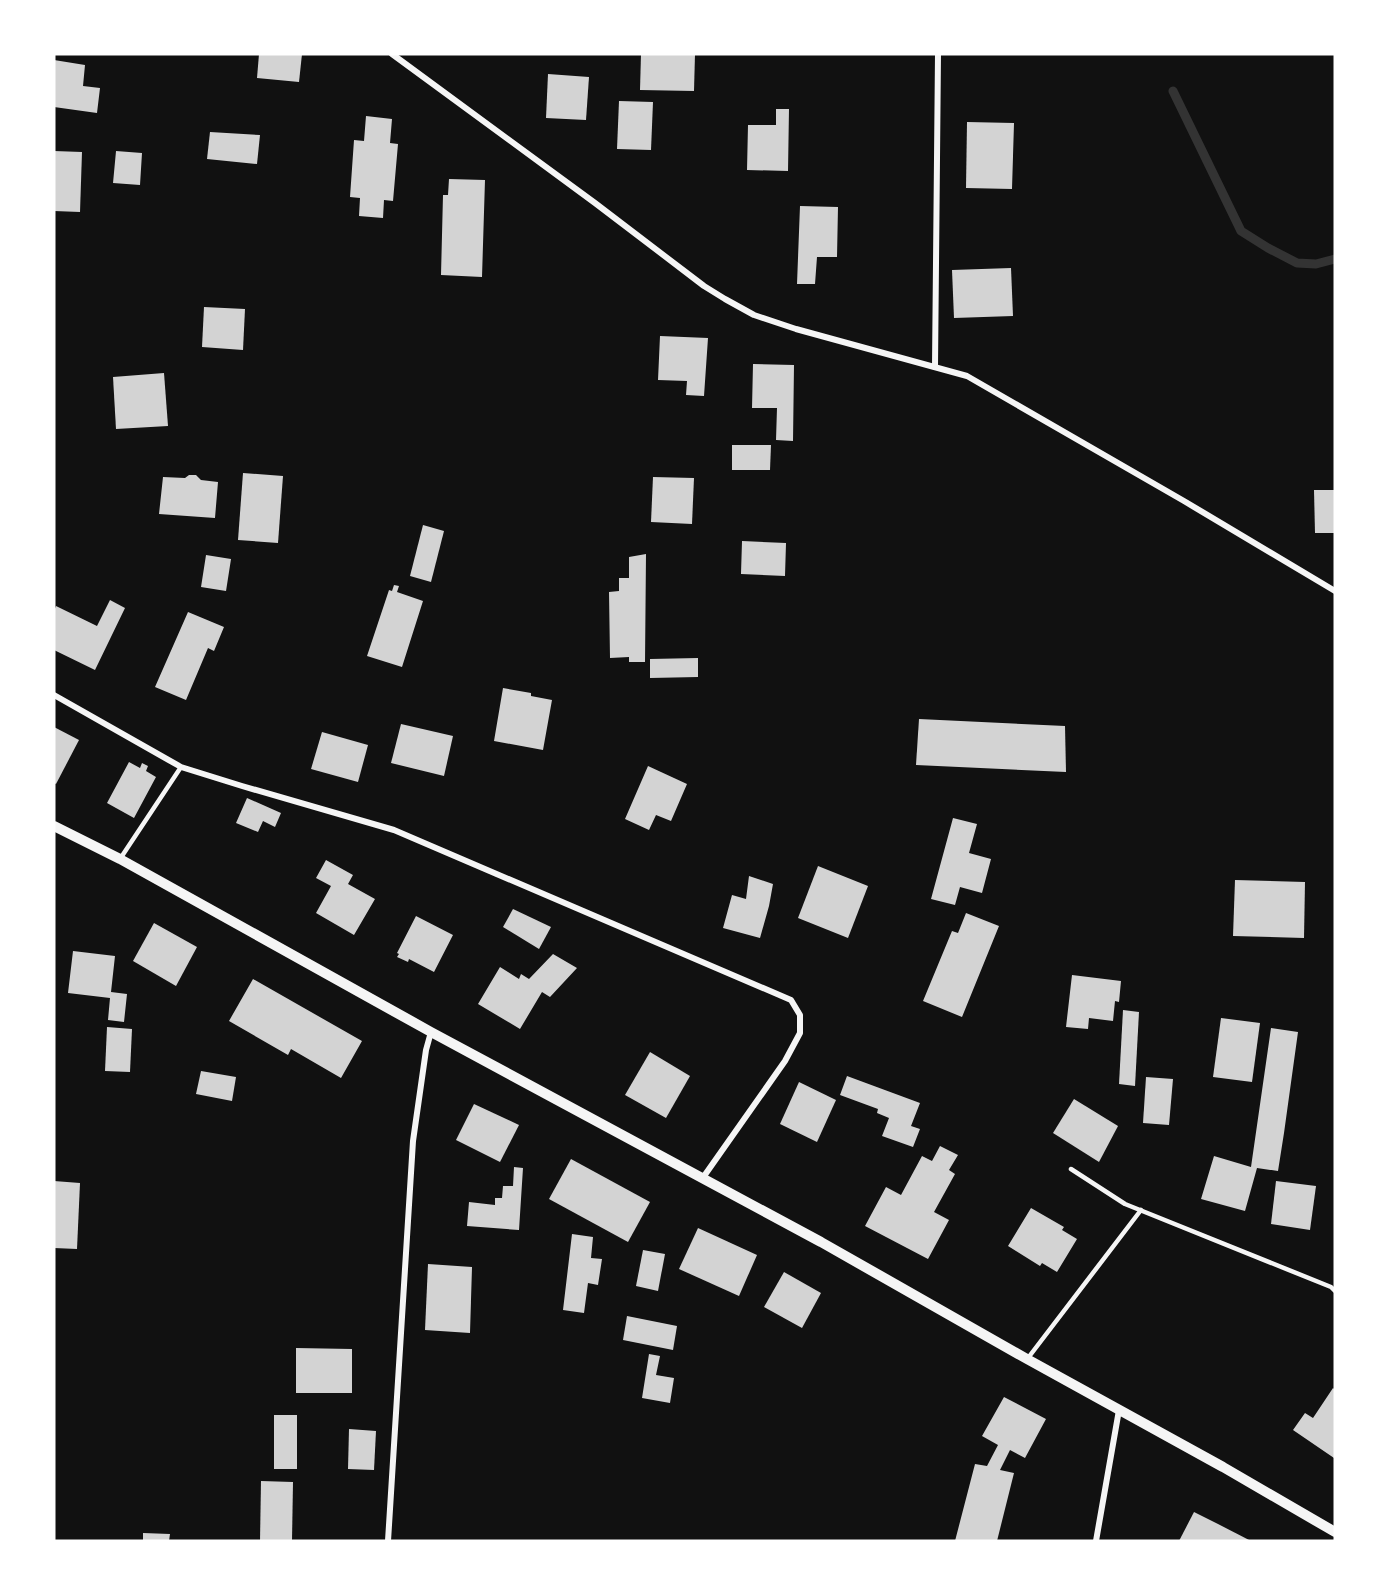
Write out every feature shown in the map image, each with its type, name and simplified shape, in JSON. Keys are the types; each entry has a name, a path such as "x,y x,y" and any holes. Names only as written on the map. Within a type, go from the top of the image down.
{"street":[{"path":"392,54 704,286 725,299 754,315 786,326 967,376 1335,591"},
{"path":"935,367 938,54"},
{"path":"54,695 181,767 394,830 791,1000 800,1015 800,1033 785,1061 702,1179"},
{"path":"54,826 120,859 431,1032 821,1242 1334,1530"},
{"path":"388,1541 413,1140 426,1050 431,1032"},
{"path":"1096,1541 1119,1410"}],"lane":[{"path":"120,859 181,767"},
{"path":"1071,1169 1125,1204 1331,1287 1335,1291"},
{"path":"1027,1359 1141,1210"}],"building":[{"path":"259,54 302,54 299,82 257,78"},
{"path":"641,54 695,54 694,91 640,90"},
{"path":"54,60 85,65 83,86 100,88 97,113 54,107"},
{"path":"548,74 589,77 586,120 546,118"},
{"path":"619,101 653,102 651,150 617,149"},
{"path":"776,109 789,109 788,171 747,170 748,125 776,125"},
{"path":"366,116 392,119 390,143 398,144 393,201 384,200 383,218 359,216 360,198 350,197 354,140 364,141"},
{"path":"967,122 1014,123 1012,189 966,188"},
{"path":"210,132 260,135 257,164 207,159"},
{"path":"54,151 82,152 80,212 54,211"},
{"path":"116,151 142,153 140,185 113,183"},
{"path":"449,179 485,180 482,277 441,275 443,195 448,195"},
{"path":"800,206 838,207 837,257 817,257 815,284 797,284"},
{"path":"1011,268 1013,316 954,318 952,270"},
{"path":"204,307 245,309 243,350 202,347"},
{"path":"660,336 708,338 704,396 686,395 687,381 658,380"},
{"path":"753,364 794,365 793,441 776,440 777,408 752,408"},
{"path":"164,373 168,426 116,429 113,377"},
{"path":"732,445 771,445 770,470 732,470"},
{"path":"243,473 283,476 278,543 238,540"},
{"path":"189,475 196,475 201,480 218,482 215,518 159,514 163,477 185,478"},
{"path":"653,477 694,478 692,524 651,522"},
{"path":"1314,490 1335,490 1335,533 1315,533"},
{"path":"423,525 444,531 431,582 410,576"},
{"path":"742,541 786,543 785,576 741,574"},
{"path":"646,554 645,662 629,662 629,657 610,658 609,592 619,591 619,578 629,578 629,557"},
{"path":"206,555 231,559 226,591 201,587"},
{"path":"394,585 399,586 397,592 423,601 402,667 367,656 389,590 392,591"},
{"path":"110,600 125,608 95,670 54,650 56,606 97,626"},
{"path":"188,612 224,627 214,651 208,648 186,700 155,687"},
{"path":"698,658 698,677 650,678 650,659"},
{"path":"503,688 531,693 531,696 552,700 543,750 494,741"},
{"path":"919,719 1065,726 1066,772 916,765"},
{"path":"401,724 453,736 444,776 391,763"},
{"path":"54,727 79,740 56,784 54,783"},
{"path":"322,732 368,745 358,782 311,769"},
{"path":"129,762 140,768 142,763 148,766 146,771 156,777 134,818 107,803"},
{"path":"648,766 687,784 671,821 656,815 649,830 625,819"},
{"path":"247,798 281,813 275,827 263,821 258,832 236,823"},
{"path":"953,818 977,824 969,853 991,859 982,893 960,887 955,905 931,899"},
{"path":"326,860 353,875 348,884 375,899 354,935 316,913 331,886 316,878"},
{"path":"818,866 868,886 848,938 798,918"},
{"path":"749,876 773,884 760,938 723,928 732,895 746,899"},
{"path":"1235,880 1305,882 1304,938 1233,936"},
{"path":"513,909 551,927 539,949 503,927"},
{"path":"966,913 999,926 962,1017 923,1001 952,931 958,933"},
{"path":"416,916 453,935 434,972 409,959 408,962 397,957"},
{"path":"154,923 197,947 176,986 133,961"},
{"path":"73,951 115,956 111,992 127,994 124,1022 108,1020 110,998 68,993"},
{"path":"553,954 577,968 550,997 542,992 520,1029 478,1004 500,967 519,979 521,974 529,979"},
{"path":"1072,975 1121,981 1119,1002 1115,1001 1113,1021 1089,1018 1088,1029 1066,1027"},
{"path":"253,979 362,1041 341,1078 291,1049 288,1055 229,1021"},
{"path":"1123,1010 1139,1012 1135,1086 1119,1084"},
{"path":"1221,1018 1260,1023 1252,1082 1213,1077"},
{"path":"107,1027 132,1029 130,1072 105,1071"},
{"path":"1271,1028 1298,1032 1284,1133 1278,1171 1257,1168 1245,1211 1201,1199 1214,1156 1251,1167"},
{"path":"650,1052 690,1076 666,1118 625,1095"},
{"path":"201,1071 236,1077 232,1101 196,1094"},
{"path":"847,1076 920,1103 911,1126 920,1129 913,1147 882,1136 889,1118 877,1113 878,1109 840,1095"},
{"path":"1146,1077 1173,1079 1169,1125 1143,1123"},
{"path":"799,1082 836,1100 817,1142 780,1124"},
{"path":"1074,1099 1118,1126 1099,1162 1053,1133"},
{"path":"474,1104 519,1125 500,1162 456,1140"},
{"path":"940,1146 958,1155 949,1170 955,1174 934,1212 949,1220 928,1259 865,1226 886,1187 901,1195 922,1156 932,1161"},
{"path":"571,1159 650,1202 628,1242 549,1199"},
{"path":"514,1167 523,1168 519,1230 467,1226 469,1202 495,1205 495,1198 502,1198 503,1186 513,1186"},
{"path":"54,1181 80,1183 77,1249 54,1248"},
{"path":"1276,1181 1316,1186 1310,1230 1271,1224"},
{"path":"1031,1208 1064,1227 1062,1230 1077,1239 1057,1272 1042,1263 1040,1266 1008,1246"},
{"path":"698,1228 757,1255 739,1296 679,1269"},
{"path":"572,1234 593,1237 591,1258 602,1259 598,1285 588,1283 584,1313 563,1310"},
{"path":"643,1250 665,1254 658,1291 636,1286"},
{"path":"428,1264 472,1267 470,1333 425,1330"},
{"path":"784,1272 821,1293 802,1328 764,1307"},
{"path":"627,1316 677,1326 673,1350 623,1340"},
{"path":"296,1348 352,1349 352,1393 296,1393"},
{"path":"649,1354 660,1356 656,1375 674,1378 670,1403 642,1398"},
{"path":"1333,1388 1335,1390 1334,1458 1293,1430 1305,1413 1313,1418"},
{"path":"1004,1397 1046,1419 1025,1458 1010,1450 1000,1470 1014,1473 997,1541 955,1541 975,1464 987,1466 998,1445 982,1436"},
{"path":"274,1415 297,1415 297,1469 274,1469"},
{"path":"349,1429 376,1431 374,1470 348,1469"},
{"path":"261,1481 293,1482 292,1541 260,1541"},
{"path":"1194,1512 1218,1524 1251,1541 1179,1541"},
{"path":"143,1533 170,1534 169,1541 143,1541"}],"waterway":[{"path":"1173,91 1241,231 1297,263 1316,264 1335,259"}]}
